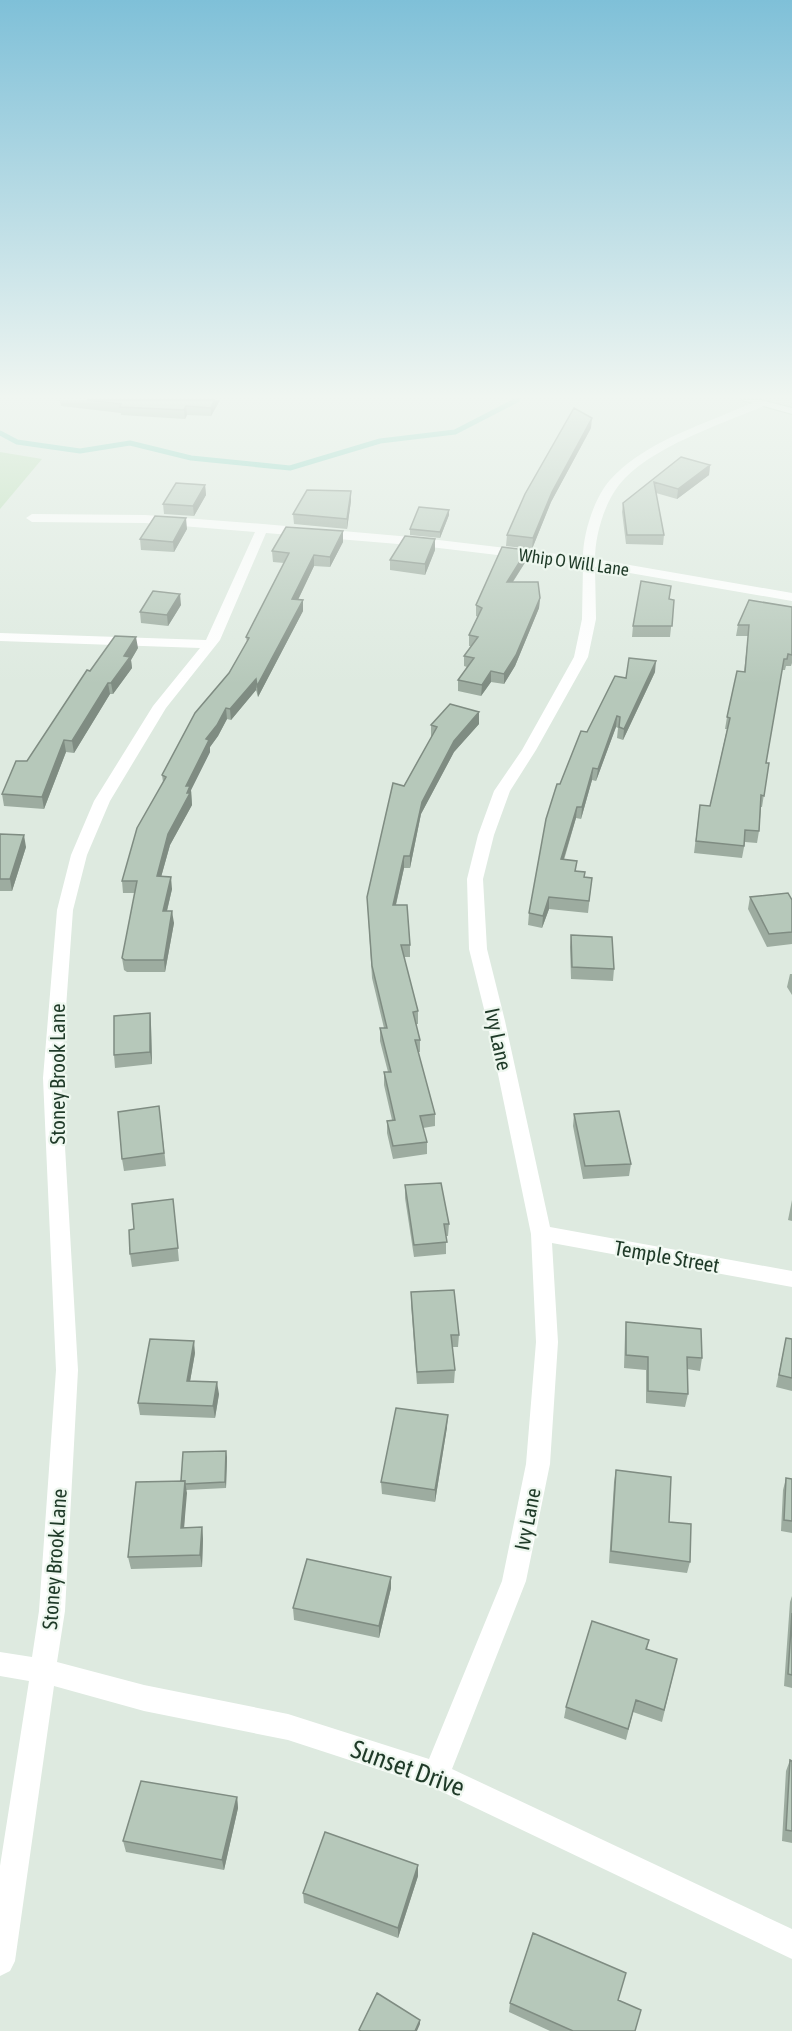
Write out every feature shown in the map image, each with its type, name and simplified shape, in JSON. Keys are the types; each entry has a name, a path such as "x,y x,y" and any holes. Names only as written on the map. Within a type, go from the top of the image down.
{"street":[{"name":"Ivy Lane","path":"436,1775 514,1581 538,1464 547,1342 541,1233 496,1021 478,949 475,879 486,835 502,792 529,750 581,657 589,619 589,547 601,506 607,495"},
{"name":"Whip O Will Lane","path":"32,518 146,519 422,542 589,562 792,597"},
{"name":"Stoney Brook Lane","path":"0,1961 52,1611 68,1370 52,1078 65,910 80,855 102,801 160,706 210,644 263,528"},
{"path":"0,637 210,644"},
{"name":"Temple Street","path":"541,1233 792,1279"},
{"name":"Sunset Drive","path":"0,1665 44,1671 144,1698 288,1726 436,1775 792,1944"}],"green space":[{"path":"0,495 12,495 0,509"}],"building":[{"path":"169,495 199,495 193,506 163,504"},
{"path":"304,495 350,495 347,519 293,514"},
{"path":"525,495 551,495 533,538 507,535"},
{"path":"633,495 656,495 664,535 627,535 623,503"},
{"path":"419,507 449,510 440,532 410,529"},
{"path":"155,516 186,518 173,542 140,539"},
{"path":"286,527 343,531 330,557 314,555 292,599 303,600 257,686 256,679 230,709 226,708 206,739 209,740 186,786 190,786 187,793 190,793 168,834 157,876 171,877 163,911 172,911 164,960 125,960 122,958 137,881 122,881 137,828 166,777 162,775 195,713 229,673 249,638 246,637 289,553 272,551"},
{"path":"405,536 435,539 425,564 390,560"},
{"path":"502,547 527,550 507,582 538,582 540,598 516,655 504,674 491,671 482,685 458,680 474,658 464,656 478,637 469,635 482,608 476,605"},
{"path":"641,581 671,586 669,599 674,600 672,626 633,626"},
{"path":"153,591 180,594 167,615 140,612"},
{"path":"749,600 792,607 792,655 788,654 787,659 784,659 766,763 769,763 764,796 761,795 759,831 745,830 744,846 696,841 700,805 710,806 730,718 727,717 737,671 745,672 749,625 738,625"},
{"path":"115,636 136,637 124,656 130,657 111,683 108,683 72,741 64,740 42,797 2,794 16,761 27,761 87,670 90,671"},
{"path":"629,658 656,661 624,729 619,727 620,717 617,716 598,769 593,768 582,807 577,807 561,859 577,861 575,871 585,872 584,877 592,878 589,901 549,897 543,916 529,913 546,819 557,784 560,784 581,731 587,732 615,676 626,678"},
{"path":"450,704 479,712 454,741 422,802 410,856 404,856 393,905 407,905 410,945 401,945 418,1011 413,1012 420,1040 415,1040 435,1114 420,1116 427,1142 393,1146 387,1121 395,1120 384,1072 391,1072 380,1028 387,1028 372,966 367,897 393,783 404,786 437,727 431,725"},
{"path":"0,834 24,835 10,879 0,879"},
{"path":"788,893 792,900 792,932 769,934 750,897"},
{"path":"571,935 612,937 614,969 572,967"},
{"path":"150,1013 150,1052 114,1055 114,1016"},
{"path":"159,1106 164,1153 122,1159 118,1112"},
{"path":"619,1111 631,1164 585,1166 574,1114"},
{"path":"441,1183 449,1224 444,1224 447,1242 414,1245 405,1185"},
{"path":"173,1199 178,1248 130,1254 129,1230 134,1229 132,1204"},
{"path":"454,1290 459,1335 451,1335 455,1370 417,1372 411,1292"},
{"path":"626,1322 701,1329 702,1358 687,1357 688,1394 648,1391 648,1357 626,1355"},
{"path":"786,1338 792,1339 792,1378 779,1375"},
{"path":"150,1339 194,1341 187,1381 217,1382 213,1406 138,1403"},
{"path":"396,1408 448,1415 435,1490 381,1482"},
{"path":"226,1451 225,1482 185,1484 185,1481 181,1481 183,1452"},
{"path":"616,1470 671,1477 669,1522 691,1524 690,1562 611,1551"},
{"path":"786,1478 792,1479 792,1521 784,1520"},
{"path":"185,1481 181,1528 202,1527 200,1555 128,1557 136,1482"},
{"path":"307,1559 391,1577 379,1626 293,1608"},
{"path":"792,1613 792,1675 788,1674"},
{"path":"592,1621 649,1640 646,1649 677,1659 664,1710 636,1700 628,1729 566,1707"},
{"path":"790,1760 792,1761 792,1831 786,1830"},
{"path":"141,1781 237,1797 222,1860 123,1841"},
{"path":"325,1832 418,1865 398,1928 303,1893"},
{"path":"533,1933 626,1973 618,2000 641,2010 635,2031 573,2031 510,2003"},
{"path":"377,1993 420,2020 415,2031 359,2030"}]}
